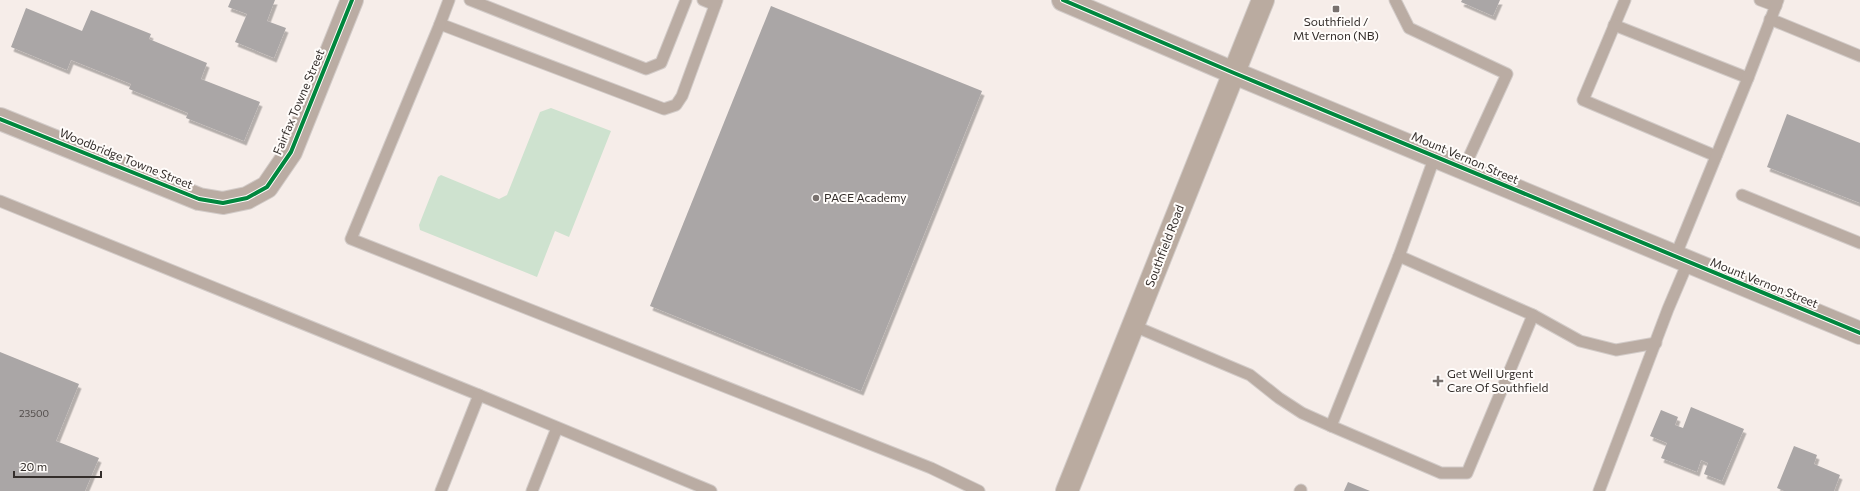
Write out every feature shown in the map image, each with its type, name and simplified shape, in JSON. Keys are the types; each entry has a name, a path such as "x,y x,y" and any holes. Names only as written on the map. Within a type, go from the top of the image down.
{"main road":[{"name":"Southfield Road","path":"1067,491 1263,0"}],"street":[{"name":"Fairfax Towne Street","path":"247,198 268,187 290,152 352,0"},
{"name":"Mount Vernon Street","path":"1063,0 1234,73 1860,333"},
{"name":"Woodbridge Towne Street","path":"0,119 199,199 223,203 247,198"}],"lane":[{"path":"449,0 351,239 925,466 979,491"},
{"path":"470,0 646,69 661,62 686,0"},
{"path":"440,24 664,109 676,105 682,96 716,3 703,0"},
{"path":"1395,0 1409,28 1507,74 1464,168"},
{"path":"1625,0 1583,100 1716,156"},
{"path":"1599,491 1656,343 1716,156 1777,3 1760,0"},
{"path":"1770,19 1860,56"},
{"path":"1614,25 1748,78"},
{"path":"1331,426 1399,256 1435,156"},
{"path":"1742,195 1860,243"},
{"path":"0,201 479,395 711,491"},
{"path":"1399,256 1533,315 1580,341 1616,350 1656,343"},
{"path":"1134,326 1250,375 1279,398 1302,413 1331,426 1441,473 1467,473 1533,315"},
{"path":"441,491 479,395"},
{"path":"532,491 557,428"}],"green space":[{"path":"551,108 611,131 569,237 555,231 537,277 420,230 419,225 438,177 441,175 499,199 507,195 540,112"}],"building":[{"path":"231,0 275,0 267,21 286,28 274,58 235,42 247,14 228,7"},
{"path":"1462,0 1500,0 1493,16 1461,2"},
{"name":"PACE Academy","path":"771,6 982,91 861,391 650,306"},
{"path":"26,8 82,31 91,10 151,34 149,39 207,63 201,79 260,102 244,141 186,118 188,113 129,89 131,84 71,60 67,70 11,47"},
{"path":"1787,114 1860,143 1860,203 1767,167"},
{"path":"0,352 79,384 56,441 99,458 85,491 0,491"},
{"path":"1691,407 1744,429 1722,481 1704,474 1708,463 1701,460 1697,472 1661,458 1667,443 1650,436 1661,410 1678,417 1675,425 1683,428"},
{"path":"1794,446 1817,455 1814,464 1840,475 1834,491 1784,491 1777,488"},
{"path":"1348,482 1370,491 1344,491"}],"cycle path":[{"path":"0,119 199,199 223,203 247,198 267,187 291,152 352,0"},
{"path":"1063,0 1234,73 1860,333"}],"place":[{"name":"Southfield / Mt Vernon (NB)","path":"1336,9"},
{"name":"PACE Academy","path":"816,198"},
{"name":"Get Well Urgent Care Of Southfield","path":"1438,381"}]}
